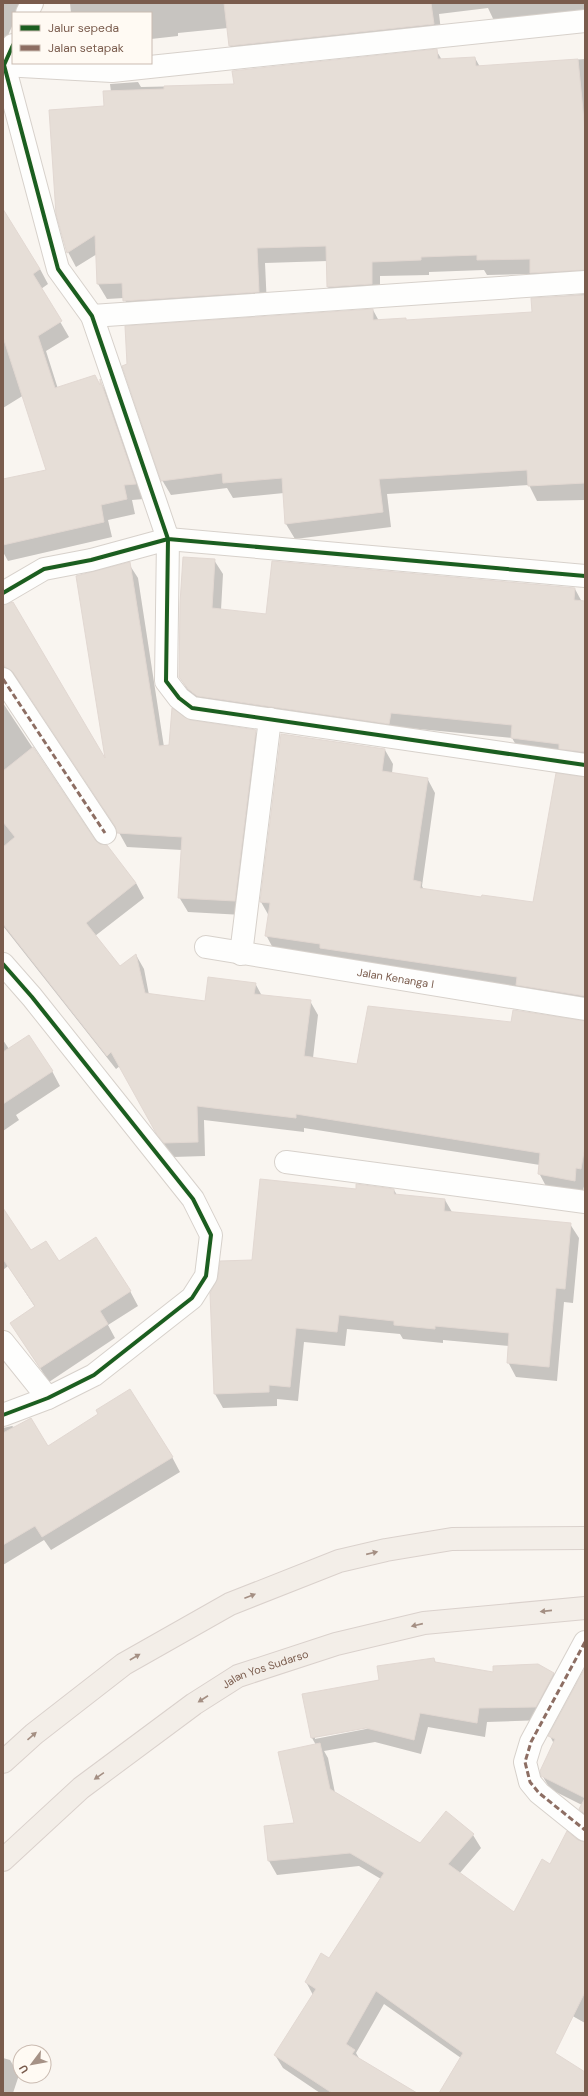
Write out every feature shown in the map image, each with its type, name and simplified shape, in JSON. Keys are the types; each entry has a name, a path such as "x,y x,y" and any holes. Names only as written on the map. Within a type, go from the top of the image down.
{"main road":[{"path":"3,1762 34,1734 124,1664 230,1604 339,1561 386,1550 452,1539 585,1538"},
{"name":"Jalan Yos Sudarso","path":"3,1860 81,1788 130,1754 194,1704 238,1676 336,1644 424,1623 585,1608"}],"street":[{"path":"28,12 32,3"},
{"path":"4,65 112,71 585,20"},
{"path":"12,47 4,65 58,269 92,316 168,538 166,681 179,698 192,708 585,765"},
{"path":"92,316 585,282"},
{"path":"3,593 44,569 91,560 168,538 585,576"},
{"path":"3,679 105,833"},
{"path":"241,954 270,719"},
{"name":"Jalan Kenanga I","path":"206,947 241,954 585,1009"},
{"path":"3,964 32,997 193,1199 211,1235 206,1276 192,1298 94,1375 48,1398 3,1415"},
{"path":"286,1162 585,1202"},
{"path":"3,1342 48,1398"},
{"path":"585,1642 531,1742 525,1762 530,1782 539,1793 585,1830"}],"building":[{"path":"224,3 431,3 434,24 229,46"},
{"path":"437,49 438,59 475,57 476,66 578,59 585,131 585,270 530,273 530,259 477,260 477,255 421,257 421,260 372,262 372,284 327,287 326,246 257,248 259,292 123,301 122,283 97,284 95,235 67,253 56,214 49,110 104,106 103,91 164,89 164,86 234,84 232,71"},
{"path":"3,209 40,269 33,274 62,321 38,336 55,388 95,375 100,385 100,379 136,484 124,485 127,499 101,505 104,522 3,545 3,479 46,470 3,337"},
{"path":"585,295 585,483 528,486 527,470 379,479 383,512 285,524 282,478 223,483 222,473 161,481 122,366 127,364 125,326 373,309 373,320 406,318 406,320 532,312 531,298"},
{"path":"183,557 215,559 212,608 266,614 272,561 575,588 574,600 585,601 585,752 559,749 559,744 511,738 512,725 391,713 389,724 197,696 188,689 179,677 180,603"},
{"path":"130,562 159,746 169,745 172,708 190,720 256,730 235,901 178,898 182,837 117,833 115,826 13,672 5,667 3,663 3,605 13,602 105,758 76,576"},
{"path":"281,734 385,749 382,771 428,778 413,880 421,882 420,888 481,897 482,895 533,902 556,773 585,777 585,996 516,985 517,977 320,948 320,944 265,936 270,903 260,902"},
{"path":"33,747 95,840 100,844 107,845 136,883 86,923 120,966 136,954 145,993 205,1001 208,977 256,983 254,994 311,1000 304,1056 357,1064 368,1006 511,1022 513,1010 585,1021 585,1146 581,1169 576,1168 575,1181 538,1174 540,1153 296,1114 296,1118 197,1106 198,1142 164,1143 156,1133 111,1052 107,1056 3,924 3,847 15,837 3,822 3,771"},
{"path":"29,1035 53,1071 3,1104 3,1052"},
{"path":"260,1179 356,1189 356,1184 394,1189 394,1194 445,1199 444,1211 571,1223 565,1289 556,1288 549,1367 507,1363 509,1333 435,1326 435,1329 394,1325 394,1321 339,1315 337,1332 296,1328 290,1387 269,1385 269,1392 214,1394 210,1293 218,1278 220,1261 252,1260"},
{"path":"3,1208 31,1250 46,1241 59,1261 96,1237 131,1291 100,1311 108,1324 40,1368 10,1323 35,1306 3,1259"},
{"path":"130,1389 173,1457 42,1537 35,1526 3,1545 3,1433 31,1418 48,1446 98,1414 96,1410"},
{"path":"434,1658 435,1662 493,1672 493,1666 538,1664 554,1673 536,1707 479,1708 477,1723 420,1713 414,1740 366,1728 311,1738 302,1694 379,1680 377,1666"},
{"path":"585,1668 585,1798 541,1776 540,1771 555,1739 548,1736"},
{"path":"320,1743 330,1789 420,1843 446,1811 474,1834 448,1864 514,1912 542,1859 550,1864 567,1831 578,1840 585,1842 585,1992 555,2053 585,2072 585,2093 439,2093 463,2053 376,1991 346,2044 355,2050 352,2054 417,2093 332,2093 274,2055 316,1989 305,1982 321,1953 329,1958 384,1873 350,1853 268,1861 264,1826 294,1823 278,1752"},
{"path":"585,1798 585,1814 579,1809"}],"marked path":[{"path":"3,679 105,833"},
{"path":"585,1642 531,1742 525,1762 530,1782 539,1793 585,1830"}],"cycle path":[{"path":"12,47 4,65 58,269 92,316 168,539 166,681 179,698 192,708 585,765"},
{"path":"3,593 44,569 91,560 168,539 585,576"},
{"path":"3,964 32,997 193,1199 211,1235 206,1276 192,1298 94,1375 48,1398 3,1415"}]}
